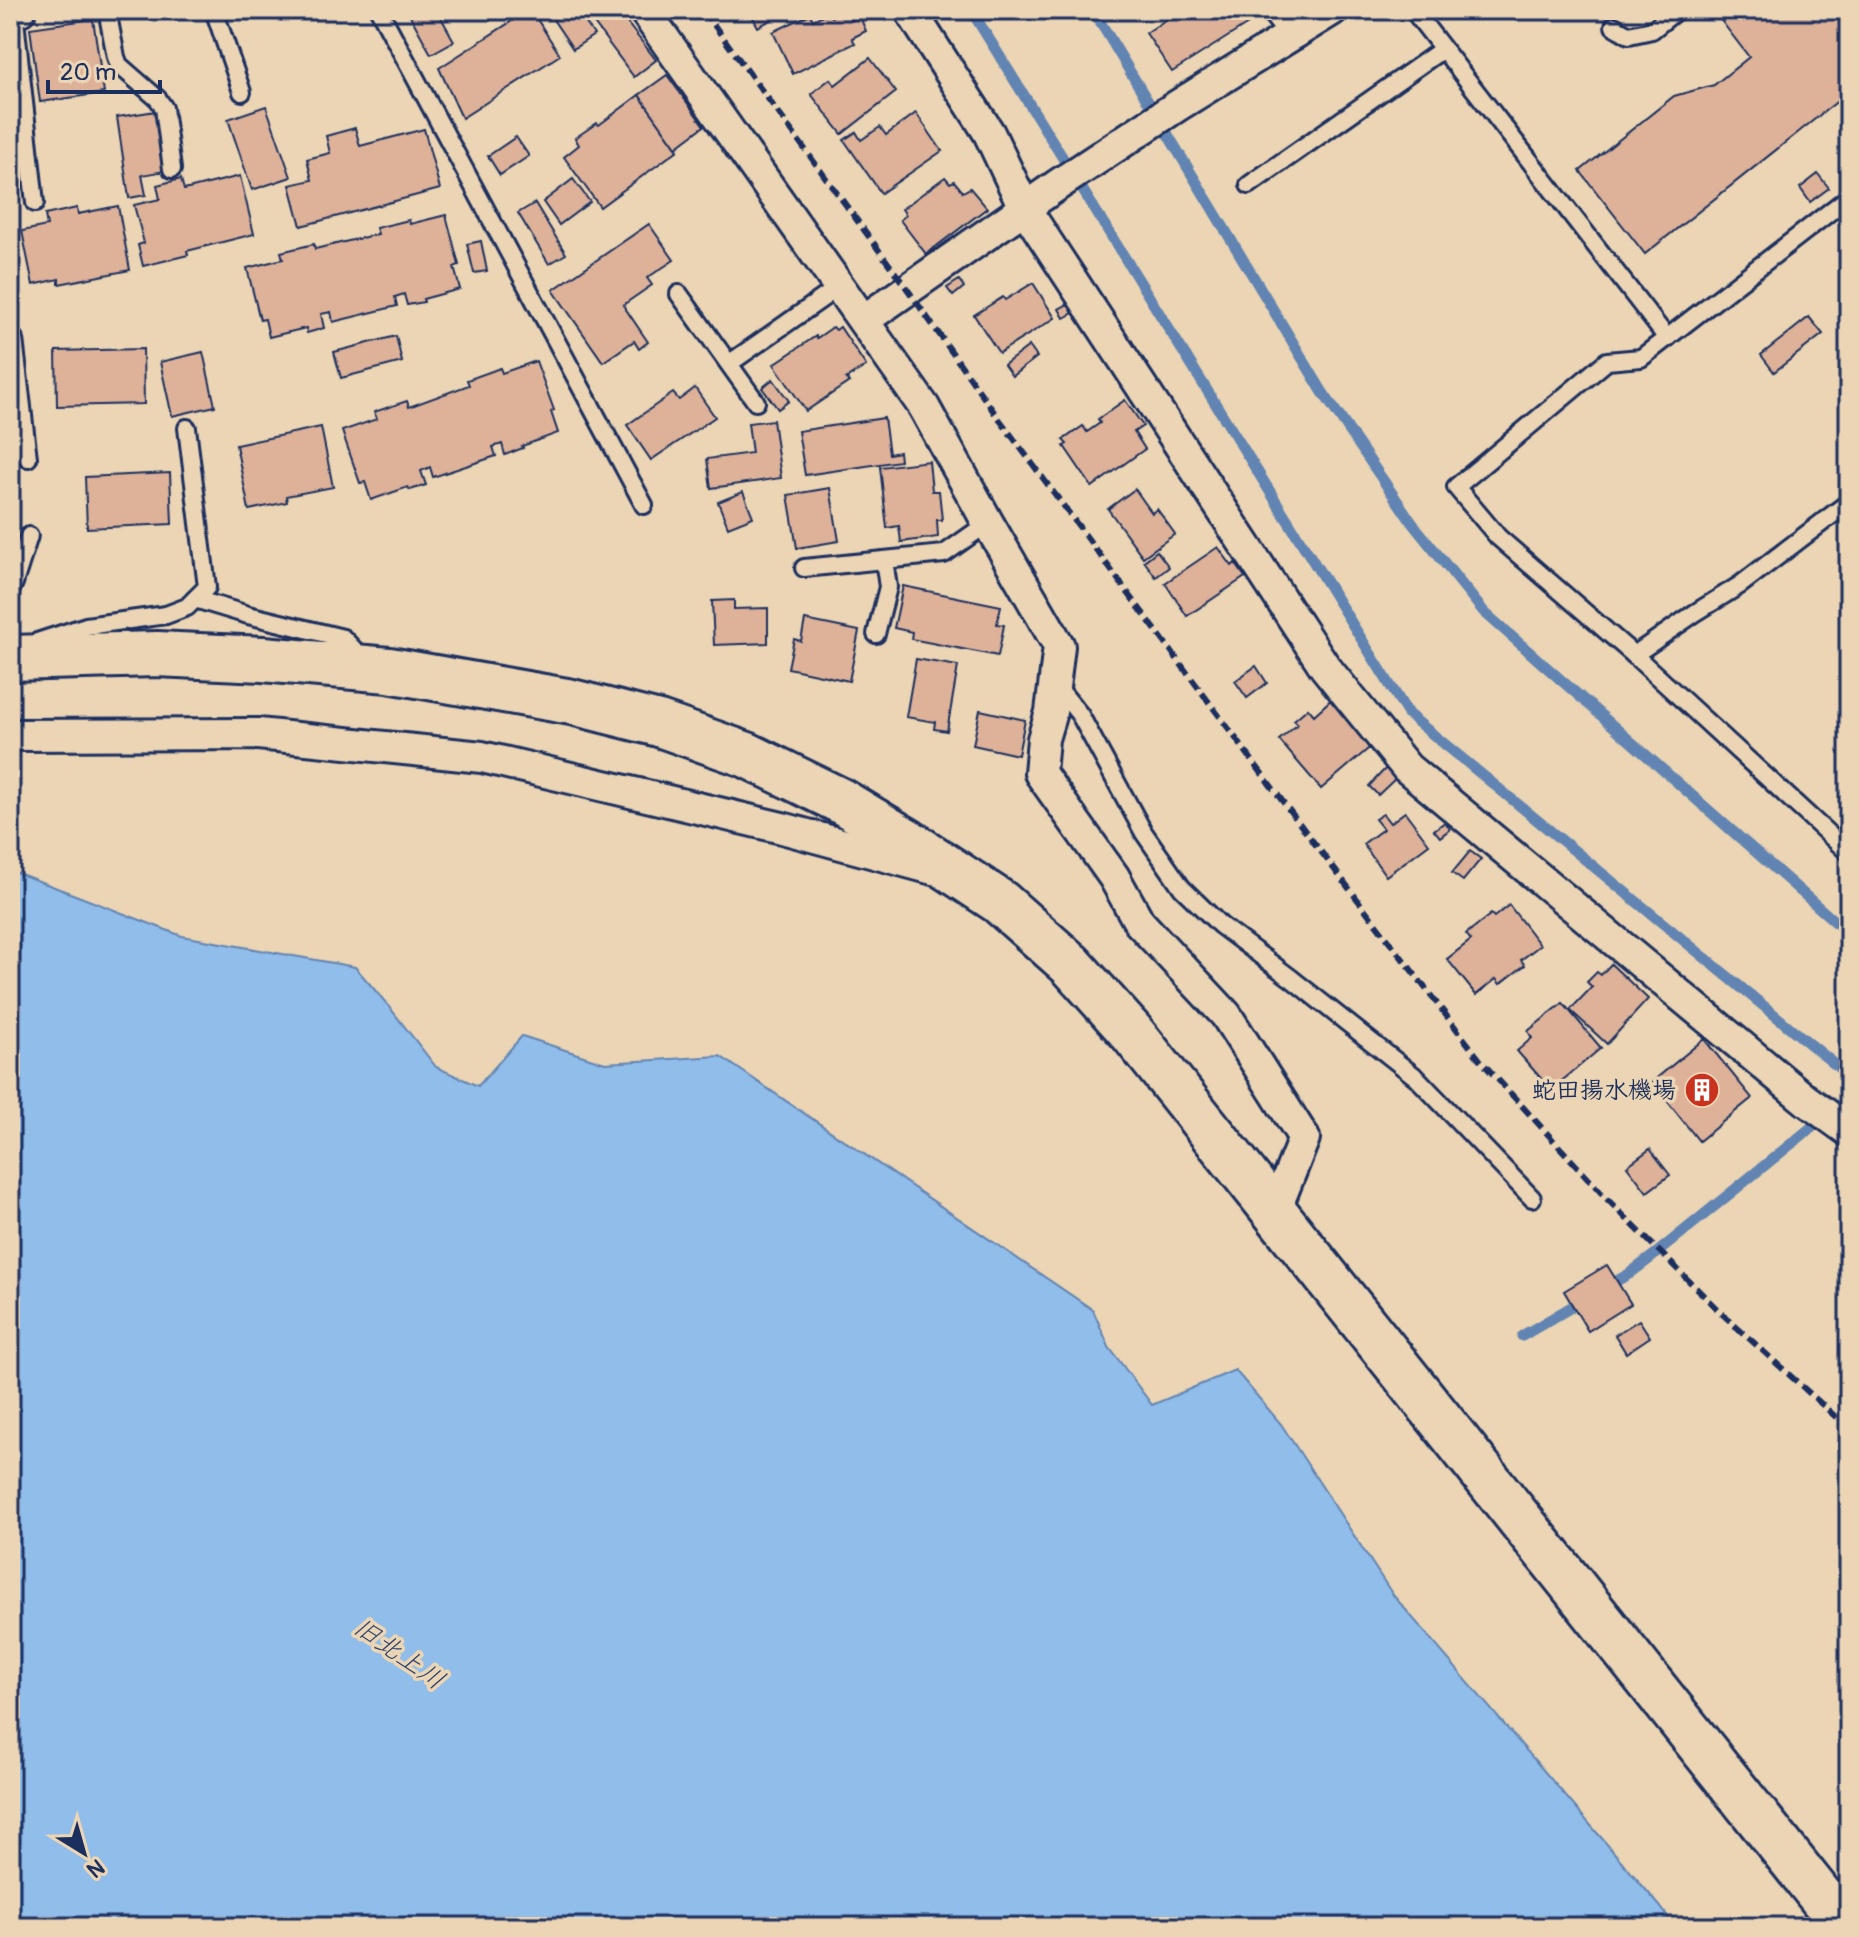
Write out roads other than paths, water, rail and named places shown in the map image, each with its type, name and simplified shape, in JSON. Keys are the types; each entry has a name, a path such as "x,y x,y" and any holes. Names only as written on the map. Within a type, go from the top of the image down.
{"street":[{"path":"12,11 20,10"},
{"path":"644,10 924,407 1059,646 1040,773 1114,877 1139,922 1226,1015 1304,1138 1275,1211"},
{"path":"910,10 989,133 1024,207 1325,667 1407,768 1806,1100 1845,1128"},
{"path":"864,320 1024,207 1177,106 1286,22 1332,10"},
{"path":"10,658 157,654 263,659 389,670 572,702 659,724 747,755 841,801 1000,902 1071,965 1132,1033 1843,1921"},
{"path":"10,735 258,734 482,757 782,828 962,877"}],"lane":[{"path":"107,10 119,65 164,108 172,169"},
{"path":"214,10 242,92"},
{"path":"379,10 644,505"},
{"path":"1413,10 1667,338"},
{"path":"1614,26 1629,35 1652,30 1677,10"},
{"path":"12,11 35,203"},
{"path":"1249,185 1443,49"},
{"path":"1849,197 1641,358 1607,361 1456,487 1498,537 1634,655 1849,853"},
{"path":"730,363 840,286"},
{"path":"679,294 756,402"},
{"path":"14,339 17,420 28,458"},
{"path":"10,658 43,638 86,626 166,615 187,607 207,587 187,428"},
{"path":"1634,655 1740,585 1849,502"},
{"path":"804,568 944,554 988,523"},
{"path":"10,591 29,536"},
{"path":"876,634 888,587 884,560"},
{"path":"195,599 343,638 371,669"},
{"path":"1054,683 1080,715 1144,833 1182,888 1220,925 1417,1078 1532,1198"}],"water":[{"name":"旧北上川","path":"10,870 182,936 355,967 436,1067 478,1086 522,1036 605,1063 720,1056 1093,1310 1109,1347 1152,1405 1235,1370 1281,1424 1393,1595 1676,1927 10,1927"}],"waterway":[{"path":"971,10 1408,714 1849,1076"},
{"path":"1093,10 1322,391 1413,524 1484,612 1849,934"},
{"path":"1604,1288 1653,1256 1849,1097"},
{"path":"1522,1336 1585,1299"}],"railway":[{"path":"703,10 994,412 1286,806 1481,1061 1606,1198 1720,1312 1849,1429"}],"place":[{"name":"蛇田揚水機場","path":"1702,1090"}]}
